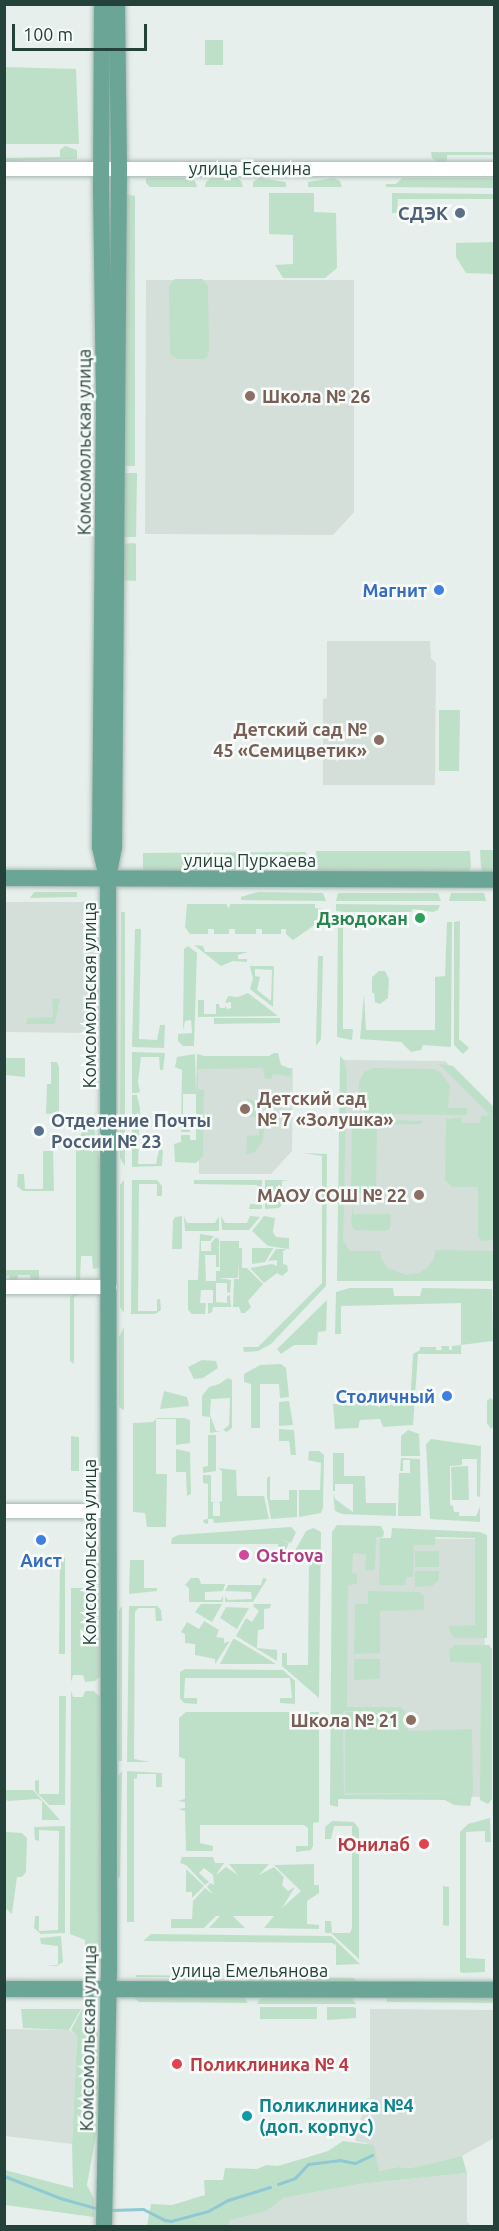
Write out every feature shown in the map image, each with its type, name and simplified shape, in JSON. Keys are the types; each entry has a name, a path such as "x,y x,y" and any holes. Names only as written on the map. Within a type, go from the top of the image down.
{"main road":[{"name":"Комсомольская улица","path":"102,4 101,168 105,392 100,846 108,879"},
{"name":"Комсомольская улица","path":"104,2215 109,1988 108,879 114,848 119,169 117,4"},
{"name":"улица Пуркаева","path":"4,879 495,880"},
{"name":"улица Емельянова","path":"4,1989 495,1990"}],"street":[{"name":"улица Есенина","path":"4,169 495,169"},
{"path":"4,1287 110,1287"},
{"path":"4,1511 109,1511"}],"shaded area":[{"name":"Школа № 26","path":"146,280 354,280 354,512 333,535 145,534"},
{"name":"Детский сад № 45 «Семицветик»","path":"327,641 430,641 431,658 436,663 435,785 323,785 323,699 327,698"},
{"path":"5,902 84,902 98,914 99,1026 89,1033 5,1032"},
{"name":"МАОУ СОШ № 22","path":"343,1060 445,1061 494,1109 494,1281 343,1281"},
{"name":"Детский сад № 7 «Золушка»","path":"198,1067 293,1068 292,1151 271,1174 199,1174"},
{"name":"Школа № 21","path":"339,1538 485,1539 484,1797 338,1796"},
{"path":"370,2009 494,2010 494,2138 462,2156 411,2168 398,2167 379,2171 367,2143 355,2141 366,2099 370,2098"},
{"path":"5,2029 69,2030 77,2036 72,2144 5,2136"},
{"path":"467,2173 467,2222 472,2226 228,2226 229,2220 267,2211 282,2198 360,2184"}],"green space":[{"path":"205,40 223,40 223,65 205,65"},
{"path":"4,67 76,69 79,144 5,144"},
{"path":"65,146 77,150 77,159 5,161 5,158 60,157 60,150"},
{"path":"431,152 494,152 494,155 447,155 447,162 437,162 432,158"},
{"path":"146,178 190,178 195,181 197,187 150,187 146,183"},
{"path":"211,178 237,178 243,187 205,187 206,182"},
{"path":"259,178 286,182 286,187 253,187 253,182"},
{"path":"334,178 340,181 342,187 308,187 308,182"},
{"path":"402,178 494,178 494,188 386,187 386,184 396,184"},
{"path":"269,193 314,193 314,212 336,213 337,268 325,278 283,278 275,265 293,264 293,235 269,234"},
{"path":"392,193 494,194 494,199 398,199 397,213 392,213"},
{"path":"125,194 135,196 135,466 121,466"},
{"path":"494,242 494,274 466,273 456,257 456,243"},
{"path":"175,279 202,279 208,286 209,351 207,357 203,359 177,359 170,354 169,286"},
{"path":"121,473 137,473 136,537 121,537"},
{"path":"122,544 136,544 136,581 121,580"},
{"path":"439,710 460,710 459,771 439,771"},
{"path":"480,850 494,850 494,874 483,872"},
{"path":"316,851 470,851 471,867 468,873 318,872"},
{"path":"306,852 307,870 303,873 143,872 143,853"},
{"path":"34,892 77,892 77,897 30,898"},
{"path":"258,892 323,893 326,901 241,900 241,897"},
{"path":"338,893 438,893 441,901 336,901"},
{"path":"451,893 484,893 486,901 449,901"},
{"path":"187,904 226,904 229,909 230,904 315,904 315,908 322,909 322,920 293,940 286,934 286,929 281,929 281,934 262,934 262,929 256,929 256,934 235,934 235,929 229,929 229,934 214,934 214,929 208,929 208,934 190,934 185,927"},
{"path":"336,904 440,905 438,910 433,912 413,909 411,912 345,912 336,911"},
{"path":"121,912 125,912 125,1166 120,1158"},
{"path":"338,918 343,918 343,1029 353,1029 352,1040 337,1037"},
{"path":"460,921 459,1039 469,1048 463,1054 454,1045 454,922"},
{"path":"447,922 452,922 451,1047 423,1045 421,1050 411,1052 401,1042 360,1039 364,994 366,1030 435,1030 435,977 445,976"},
{"path":"135,929 141,929 139,1039 157,1040 160,1025 165,1025 164,1048 132,1047"},
{"path":"194,945 203,946 205,952 248,952 238,955 238,959 247,959 247,962 233,961 221,966"},
{"path":"188,946 197,953 194,1046 183,1046 178,1041 178,1034 192,1033 191,1020 185,1021 183,1031 184,949"},
{"path":"318,956 323,956 321,1039 316,1046"},
{"path":"250,966 274,966 273,1007 250,989 253,979","holes":["255,969 272,970 271,1001 257,990 260,977 255,976"]},
{"path":"379,971 385,971 389,979 388,998 380,1004 375,1002 374,993 372,993 372,977"},
{"path":"248,993 278,1016 198,1017 198,1000 204,1000 204,1014 216,1014 216,1004 219,1004 220,1008 225,1008 225,1005 227,1009 231,1008 231,1002 225,1003 228,996 238,997"},
{"path":"52,999 60,999 55,1024 26,1024 28,1018 53,1017"},
{"path":"214,1018 280,1018 280,1023 214,1024"},
{"path":"132,1052 165,1053 163,1070 160,1070 159,1057 141,1057 138,1082 140,1092 137,1093 132,1093"},
{"path":"278,1053 281,1065 291,1069 291,1077 277,1074 272,1075 272,1079 265,1079 263,1068 198,1069 198,1089 204,1090 203,1156 196,1163 175,1162 174,1144 181,1142 181,1135 190,1135 190,1140 196,1140 196,1127 190,1127 190,1132 181,1132 182,1070 175,1067 177,1057 195,1054 196,1092 197,1054 204,1056 269,1056","holes":["183,1094 196,1094 196,1121 183,1120"]},
{"path":"340,1056 344,1060 347,1072 343,1241 350,1251 380,1251 382,1260 388,1268 406,1275 419,1273 427,1268 436,1250 494,1251 494,1279 491,1281 337,1281"},
{"path":"5,1058 25,1058 25,1077 5,1075"},
{"path":"51,1062 57,1062 59,1067 59,1113 46,1114 47,1084 51,1084"},
{"path":"439,1064 453,1066 494,1107 494,1240 481,1241 478,1237 478,1187 452,1187 445,1180 446,1119 462,1117 462,1123 480,1123 481,1116 490,1115"},
{"path":"374,1068 434,1069 440,1072 450,1085 448,1108 467,1108 467,1115 369,1114 364,1112 358,1102 359,1082 364,1072"},
{"path":"132,1095 137,1095 140,1108 138,1164 156,1164 159,1150 163,1150 162,1166 132,1167"},
{"path":"247,1098 258,1103 265,1118 263,1141 255,1152 249,1154 246,1154 247,1136 259,1135 259,1117 247,1117"},
{"path":"358,1119 422,1121 422,1124 377,1125 376,1194 351,1193 352,1125"},
{"path":"94,1127 102,1177 102,1267 93,1269 92,1256 81,1256 80,1282 76,1283 76,1145 81,1144 81,1132"},
{"path":"43,1151 53,1151 54,1191 23,1191 17,1186 18,1174 24,1174 25,1189 43,1189"},
{"path":"303,1153 327,1154 326,1286 271,1344 258,1351 244,1352 243,1347 258,1347 322,1283 322,1156"},
{"path":"124,1180 124,1313 120,1307 120,1185"},
{"path":"132,1180 157,1180 162,1186 162,1196 157,1196 157,1184 139,1184 138,1311 157,1311 157,1299 160,1299 161,1310 155,1314 131,1314"},
{"path":"194,1180 262,1180 262,1209 249,1209 250,1204 257,1204 257,1185 194,1184"},
{"path":"265,1180 290,1180 282,1181 282,1205 279,1208 265,1209"},
{"path":"353,1202 353,1214 391,1214 390,1229 385,1231 354,1230 351,1224"},
{"path":"182,1216 182,1249 172,1249 173,1221 175,1217"},
{"path":"184,1216 187,1223 215,1223 219,1216 219,1231 185,1231"},
{"path":"221,1216 225,1223 247,1223 250,1216 260,1217 249,1230 222,1230"},
{"path":"264,1216 275,1218 273,1232 276,1237 289,1238 289,1249 268,1246 252,1231"},
{"path":"200,1234 214,1236 210,1241 201,1241 201,1251 211,1251 211,1243 216,1237 219,1239 219,1267 216,1267 216,1255 205,1255 206,1281 216,1281 216,1271 220,1271 220,1241 239,1241 239,1248 242,1248 242,1268 247,1268 263,1284 248,1301 251,1307 245,1313 241,1313 239,1307 233,1307 234,1279 239,1279 239,1262 238,1278 219,1278 231,1280 230,1293 227,1292 227,1283 216,1283 216,1302 227,1303 227,1296 230,1295 231,1307 213,1307 212,1312 208,1314 208,1303 213,1303 213,1290 201,1290 200,1303 206,1303 205,1314 192,1314 188,1310 188,1280 198,1280"},
{"path":"252,1248 273,1249 265,1262 252,1264"},
{"path":"276,1249 287,1249 283,1251 283,1264 287,1265 288,1271 282,1276 277,1273 264,1283 250,1268 272,1264 277,1266 277,1260 268,1261"},
{"path":"5,1270 39,1270 39,1280 31,1280 30,1275 18,1275 17,1281 10,1280 9,1275 5,1277"},
{"path":"350,1288 393,1288 394,1296 420,1296 422,1288 492,1289 493,1341 461,1345 461,1303 341,1306 341,1334 335,1334 336,1292"},
{"path":"73,1293 81,1294 74,1297 74,1364 70,1361 70,1297"},
{"path":"327,1300 326,1331 318,1332 317,1345 294,1345 281,1354 277,1349"},
{"path":"124,1327 124,1410 119,1407 119,1337"},
{"path":"461,1345 461,1354 418,1354 413,1425 383,1427 380,1419 360,1420 358,1428 335,1429 333,1404 410,1405 413,1354 420,1350 420,1347 436,1347 436,1350 442,1350 441,1346 449,1346 449,1350 452,1350 452,1346"},
{"path":"202,1360 216,1361 218,1368 203,1378 194,1379 188,1367"},
{"path":"281,1364 286,1368 289,1397 280,1398 279,1384 260,1384 260,1428 251,1428 251,1384 244,1382 244,1374 260,1365"},
{"path":"228,1378 232,1380 232,1428 227,1432 223,1430 229,1425 230,1398 211,1399 210,1415 216,1431 221,1431 210,1433 210,1417 202,1416 202,1396 209,1387"},
{"path":"164,1391 187,1397 189,1406 160,1409"},
{"path":"490,1398 494,1400 494,1426 491,1429 487,1423 487,1401"},
{"path":"289,1401 293,1425 279,1426 279,1402"},
{"path":"184,1418 190,1420 190,1443 176,1445 176,1419 156,1419"},
{"path":"156,1419 156,1474 167,1474 166,1527 147,1527 145,1513 133,1512 133,1423 153,1422"},
{"path":"279,1429 294,1430 296,1455 291,1455 289,1441 279,1441"},
{"path":"408,1430 419,1434 420,1456 401,1456 401,1436"},
{"path":"208,1435 216,1435 216,1471 203,1473 203,1467 208,1466"},
{"path":"71,1436 79,1437 79,1471 71,1471"},
{"path":"431,1439 481,1446 480,1497 477,1496 477,1459 462,1459 462,1465 450,1466 450,1505 453,1506 454,1512 459,1512 459,1516 476,1516 480,1507 480,1522 430,1519 426,1444"},
{"path":"176,1449 190,1452 191,1494 187,1496 186,1472 176,1472"},
{"path":"309,1451 319,1451 324,1455 323,1508 321,1513 299,1517 299,1490 320,1490 321,1463 308,1460"},
{"path":"333,1453 344,1453 344,1476 365,1476 366,1503 396,1503 396,1516 342,1514 335,1511 333,1493 335,1499 353,1512 353,1484 335,1484 335,1491 333,1491"},
{"path":"401,1458 420,1459 421,1516 398,1516 399,1473 410,1473 410,1460 403,1460 403,1471 400,1471"},
{"path":"468,1466 469,1500 452,1500 451,1467"},
{"path":"218,1468 236,1470 237,1496 264,1496 269,1519 214,1523 213,1519 208,1519 208,1484 203,1483 203,1475 211,1475 211,1502 216,1502 213,1503 213,1516 220,1516 220,1503 217,1503 222,1501 222,1471"},
{"path":"270,1476 270,1500 289,1500 289,1490 297,1490 297,1517 271,1519 267,1496 267,1478"},
{"path":"337,1525 381,1526 384,1532 383,1537 376,1538 375,1570 365,1570 366,1554 353,1553 352,1573 357,1574 357,1584 348,1585 347,1707 400,1707 407,1714 408,1731 472,1729 473,1791 470,1806 454,1805 445,1800 338,1799 338,1807 330,1805 332,1532","holes":["343,1711 382,1711 345,1712 345,1793 469,1793 344,1795"]},
{"path":"291,1527 296,1532 291,1543 278,1538 289,1543 279,1563 278,1544 171,1544 172,1538 178,1535"},
{"path":"313,1528 321,1532 319,1698 282,1666 282,1653 287,1653 287,1665 308,1665 309,1558 291,1558 306,1531"},
{"path":"392,1528 480,1532 487,1535 487,1638 454,1638 449,1631 449,1626 475,1625 475,1538 435,1537 435,1545 414,1545 413,1577 406,1577 406,1585 379,1585 380,1538 391,1538"},
{"path":"94,1551 101,1551 100,1676 95,1681 85,1682 83,1675 73,1675 71,1682 71,1588 94,1588"},
{"path":"415,1551 439,1551 439,1567 415,1567"},
{"path":"60,1558 65,1558 65,1654 59,1654"},
{"path":"130,1560 144,1560 144,1588 157,1588 157,1591 129,1594"},
{"path":"415,1571 439,1571 439,1580 432,1586 415,1587"},
{"path":"191,1578 199,1578 201,1584 225,1584 223,1591 205,1592 205,1600 221,1600 223,1596 223,1602 189,1602 189,1588 185,1585"},
{"path":"263,1578 267,1579 253,1602 225,1602 225,1596 228,1600 252,1599 251,1592 225,1591 228,1585 261,1585"},
{"path":"368,1591 419,1592 424,1596 424,1610 380,1611 380,1653 354,1654 355,1604 368,1604"},
{"path":"201,1604 222,1604 212,1622 195,1612"},
{"path":"254,1604 271,1604 270,1608 264,1609 264,1629 258,1630 257,1648 277,1650 277,1661 236,1636 246,1618 252,1622 259,1611 253,1606"},
{"path":"122,1606 122,1761 118,1761 119,1610"},
{"path":"129,1606 157,1606 161,1610 162,1621 156,1621 155,1608 138,1608 135,1612 134,1759 150,1762 127,1762"},
{"path":"226,1607 249,1608 237,1629 220,1618"},
{"path":"204,1621 219,1630 216,1637 224,1638 224,1643 230,1641 215,1664 215,1659 195,1655 195,1644 185,1643 185,1634 181,1632 187,1622 199,1629"},
{"path":"235,1639 276,1664 220,1664"},
{"path":"455,1645 489,1645 492,1649 492,1799 488,1804 480,1800 481,1663 450,1662 449,1650"},
{"path":"354,1659 380,1659 380,1679 354,1680"},
{"path":"185,1669 283,1670 295,1681 295,1704 280,1703 280,1698 292,1698 290,1678 185,1678 184,1698 197,1698 197,1704 184,1703 180,1698 180,1672"},
{"path":"71,1691 73,1697 83,1697 85,1691 94,1691 100,1697 100,1961 85,1957 85,1940 70,1934"},
{"path":"59,1696 66,1696 65,1805 49,1805 35,1791 35,1781 39,1780 39,1794 59,1794"},
{"path":"186,1712 319,1712 319,1822 313,1823 311,1850 296,1852 296,1846 308,1846 308,1828 304,1825 200,1825 200,1843 213,1846 213,1851 186,1851 185,1811 178,1809 185,1808 185,1802 178,1801 185,1799 185,1759 179,1757 179,1718"},
{"path":"122,1771 120,1877 118,1877 118,1776"},
{"path":"127,1771 162,1773 162,1787 156,1787 156,1774 137,1774 137,1778 134,1779 134,1922 127,1922"},
{"path":"5,1790 33,1790 60,1820 42,1820 42,1801 38,1799 8,1801 5,1799"},
{"path":"490,1818 491,1842 485,1842 485,1831 466,1832 466,1958 485,1959 485,1972 462,1973 460,1972 460,1832 468,1824"},
{"path":"332,1821 354,1822 359,1829 359,1959 331,1933 325,1933 325,1921 331,1921 332,1933 350,1933 352,1928 352,1826 334,1826 331,1839 325,1839 325,1827"},
{"path":"65,1826 65,1933 41,1934 34,1928 35,1916 39,1916 39,1931 58,1930 59,1831 39,1830 39,1841 35,1840 34,1827"},
{"path":"5,1832 22,1833 27,1838 26,1872 22,1877 17,1877 12,1914 5,1908"},
{"path":"182,1857 213,1857 215,1863 224,1863 216,1875 226,1867 238,1875 229,1864 269,1864 259,1875 274,1867 284,1877 282,1885 288,1891 295,1887 282,1908 301,1891 274,1865 314,1864 314,1885 319,1885 319,1893 307,1901 307,1924 319,1925 319,1929 264,1928 274,1916 233,1916 245,1928 209,1928 220,1916 216,1916 204,1928 171,1928 171,1919 192,1919 193,1901 205,1888 214,1895 207,1887 210,1883 214,1885 213,1875 204,1868 199,1873 209,1882 205,1885 186,1865 180,1863"},
{"path":"186,1869 204,1886 192,1898 192,1892 186,1892"},
{"path":"443,1886 449,1887 449,1926 443,1925"},
{"path":"151,1934 331,1936 360,1964 336,1965 336,1945 332,1943 143,1941"},
{"path":"61,1936 63,1962 57,1966 44,1966 58,1965 58,1946 41,1944 40,1938"},
{"path":"136,1975 208,1976 211,1981 246,1981 249,1976 354,1978 357,1982 194,1984 174,1977 136,1977"},
{"path":"133,1997 244,1997 248,2003 139,2002"},
{"path":"260,1998 352,1998 356,2004 257,2004"},
{"path":"387,1998 494,1998 494,2003 387,2002"},
{"path":"260,2007 317,2007 317,2019 260,2019"},
{"path":"327,2007 356,2008 356,2018 327,2020"},
{"path":"21,2009 81,2009 69,2030 23,2028"},
{"path":"82,2009 93,2010 96,2015 99,2042 98,2123 87,2185 94,2199 94,2217 5,2205 5,2170 73,2188 72,2144 77,2036 71,2030"},
{"path":"343,2141 374,2145 379,2171 398,2167 411,2168 462,2156 467,2173 360,2184 283,2198 267,2211 230,2220 228,2226 147,2226 151,2204 172,2205 205,2195 204,2180 223,2180 225,2168 257,2169 266,2165 278,2166 328,2151"}],"waterway":[{"path":"278,2184 295,2178 308,2164 339,2160 355,2163 372,2155"},
{"path":"4,2176 60,2198 99,2209"},
{"path":"111,2210 143,2209 171,2221 208,2211 228,2200 270,2187"}],"place":[{"name":"СДЭК","path":"460,213"},
{"name":"Школа № 26","path":"250,396"},
{"name":"Магнит","path":"439,590"},
{"name":"Детский сад № 45 «Семицветик»","path":"379,740"},
{"name":"Дзюдокан","path":"420,918"},
{"name":"Детский сад № 7 «Золушка»","path":"245,1109"},
{"name":"Отделение Почты России № 23","path":"39,1131"},
{"name":"МАОУ СОШ № 22","path":"419,1195"},
{"name":"Столичный","path":"447,1396"},
{"name":"Аист","path":"41,1540"},
{"name":"Ostrova","path":"244,1555"},
{"name":"Школа № 21","path":"411,1720"},
{"name":"Юнилаб","path":"424,1844"},
{"name":"Поликлиника № 4","path":"177,2064"},
{"name":"Поликлиника №4 (доп. корпус)","path":"247,2116"}]}
